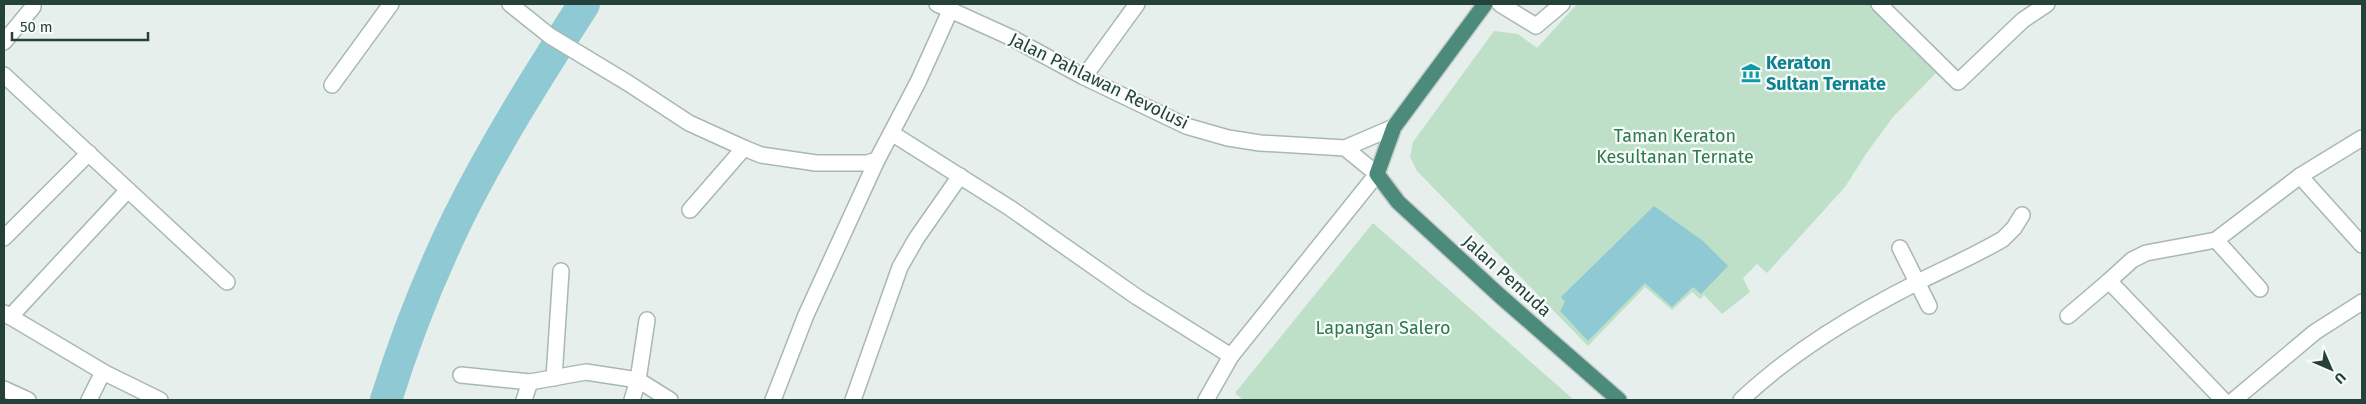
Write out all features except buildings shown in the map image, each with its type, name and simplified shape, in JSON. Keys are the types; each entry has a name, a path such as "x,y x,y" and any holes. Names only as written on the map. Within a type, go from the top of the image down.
{"highway":[{"path":"1377,174 1394,127 1485,4"},
{"name":"Jalan Pemuda","path":"1377,174 1405,209 1499,296 1619,400"}],"street":[{"path":"332,84 391,4"},
{"path":"510,4 550,36 689,123 744,148 761,155 816,163 867,163 877,160"},
{"path":"1084,77 1137,4"},
{"path":"1500,4 1536,26 1562,4"},
{"path":"1879,4 1958,82 2023,20 2047,4"},
{"path":"4,42 33,7"},
{"path":"773,400 806,315 877,160 893,134 943,7"},
{"name":"Jalan Pahlawan Revolusi","path":"943,7 1012,38 1084,77 1186,126 1228,138 1260,143 1346,148"},
{"path":"4,75 227,282"},
{"path":"1206,400 1231,356 1377,174 1346,148 1394,127"},
{"path":"893,134 960,176 1136,297 1231,356"},
{"path":"2068,316 2132,260 2146,253 2216,240 2300,176 2362,138"},
{"path":"690,210 744,148"},
{"path":"4,238 90,153"},
{"path":"853,400 900,267 916,238 960,176"},
{"path":"2300,176 2362,246"},
{"path":"128,190 7,315 103,372 160,400"},
{"path":"1741,400 1801,351 1842,324 1916,283 2003,239 2014,228 2022,215"},
{"path":"2216,240 2260,289"},
{"path":"1900,248 1929,306"},
{"path":"554,378 562,271"},
{"path":"2109,281 2223,400"},
{"path":"2242,398 2315,332 2362,302"},
{"path":"632,400 638,380 647,320"},
{"path":"88,400 103,372"},
{"path":"462,375 530,382 586,372 638,380 670,400"},
{"path":"524,400 530,382"},
{"path":"4,389 28,400"}],"green space":[{"name":"Taman Keraton Kesultanan Ternate","path":"1577,4 1871,4 1936,73 1893,117 1845,187 1767,273 1757,264 1743,278 1750,292 1722,314 1704,295 1700,299 1692,292 1672,310 1645,287 1588,346 1417,171 1410,157 1413,142 1494,31 1518,34 1537,48"},
{"name":"Lapangan Salero","path":"1373,223 1574,400 1243,400 1235,393"}],"water":[{"path":"1654,206 1703,241 1728,266 1701,294 1693,287 1672,307 1645,283 1588,341 1560,311 1565,302 1561,297"}],"waterway":[{"path":"386,400 418,309 457,220 502,137 584,4"}],"place":[{"name":"Keraton Sultan Ternate","path":"1751,73"}]}
